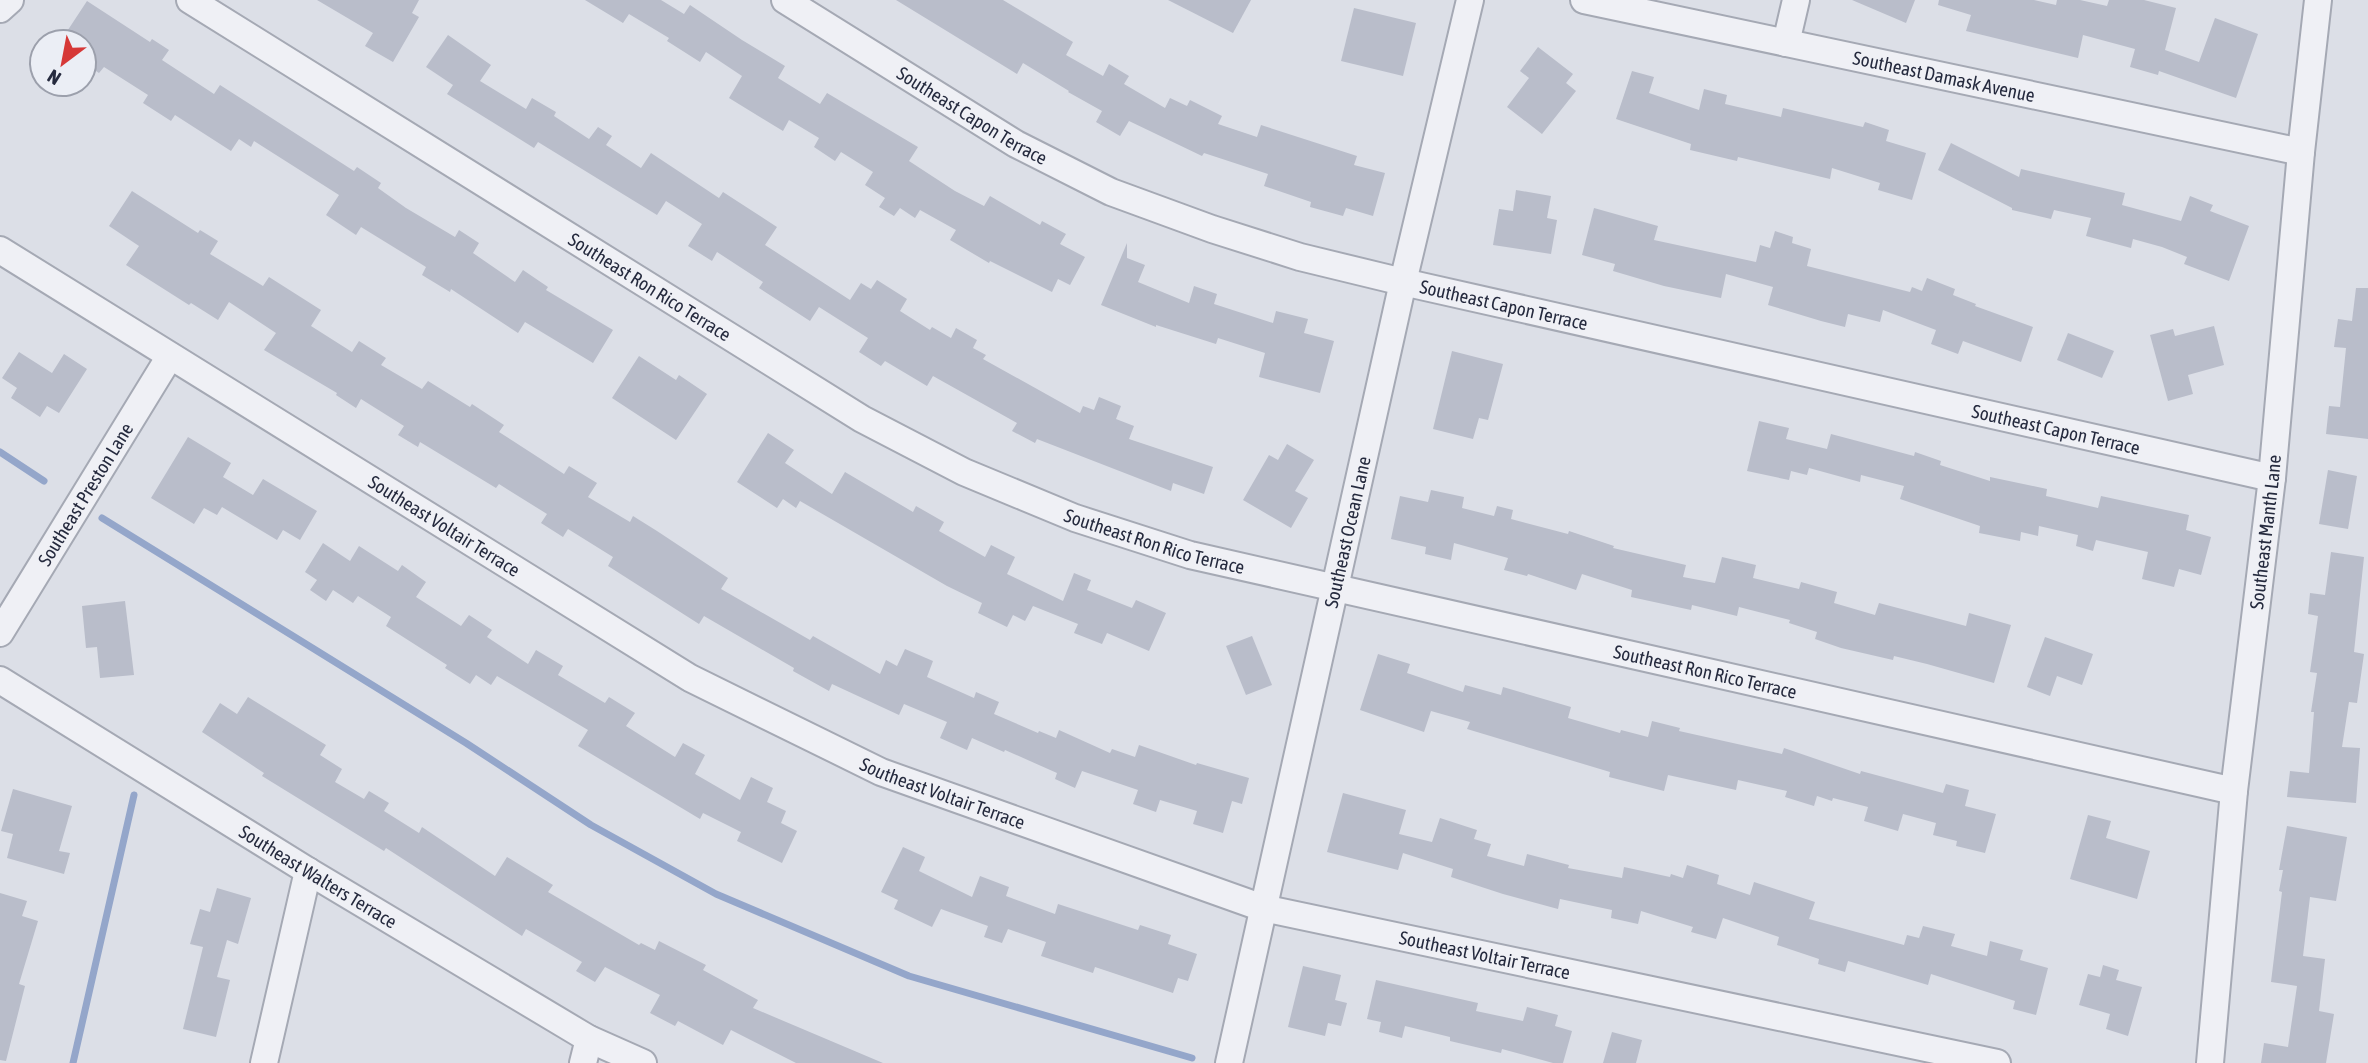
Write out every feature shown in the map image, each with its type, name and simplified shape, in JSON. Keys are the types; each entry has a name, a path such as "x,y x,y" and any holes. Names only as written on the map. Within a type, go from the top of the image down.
{"street":[{"path":"0,9 10,0"},
{"name":"Southeast Ron Rico Terrace","path":"190,0 850,411 964,472 1075,518 1190,555 2234,791"},
{"name":"Southeast Capon Terrace","path":"785,0 1016,144 1111,192 1212,229 1287,253 1403,282 2272,478"},
{"name":"Southeast Ocean Lane","path":"1229,1063 1403,282 1470,0"},
{"name":"Southeast Damask Avenue","path":"1584,0 2301,152"},
{"path":"1786,43 1796,0"},
{"name":"Southeast Manth Lane","path":"2210,1063 2234,791 2272,478 2301,152 2318,0"},
{"name":"Southeast Voltair Terrace","path":"0,250 690,678 881,772 1263,908 1997,1063"},
{"name":"Southeast Preston Lane","path":"0,634 170,356"},
{"name":"Southeast Walters Terrace","path":"0,680 308,871 586,1051 643,1063"},
{"path":"264,1063 308,871"}],"building":[{"path":"317,0 419,0 412,13 419,17 393,62 365,46 373,33"},
{"path":"585,0 661,0 684,14 690,5 785,66 778,78 820,104 827,93 918,147 909,161 955,191 984,206 990,196 1040,225 1042,221 1066,234 1060,244 1085,257 1070,285 1058,279 1052,292 990,261 989,263 950,240 956,230 920,210 915,218 900,208 894,216 879,207 885,198 865,185 873,172 841,152 835,161 814,147 819,138 789,120 783,131 729,98 742,76 706,52 700,62 667,41 669,38 629,14 623,23"},
{"path":"896,0 1003,0 1073,42 1066,55 1103,76 1109,64 1129,76 1124,84 1165,108 1170,98 1187,106 1190,100 1222,116 1218,124 1257,137 1261,125 1357,156 1354,165 1385,173 1373,216 1346,208 1343,216 1310,207 1311,202 1264,186 1268,174 1204,153 1202,156 1129,121 1120,136 1096,122 1102,111 1023,63 1017,74"},
{"path":"1168,0 1251,0 1233,33"},
{"path":"1852,0 1915,0 1906,23"},
{"path":"1939,0 2034,0 2056,5 2057,0 2080,0 2107,6 2109,0 2144,0 2176,8 2165,50 2199,62 2215,18 2258,34 2236,98 2159,71 2158,75 2130,67 2135,49 2083,35 2078,58 1966,31 1971,15 1938,5"},
{"path":"87,1 150,42 152,39 169,50 162,60 214,94 220,85 354,171 357,167 381,183 378,188 406,208 455,237 459,230 479,243 473,253 515,282 523,270 548,287 546,290 613,330 593,363 525,322 518,333 451,289 450,292 422,275 426,267 361,227 356,235 326,215 339,195 254,141 251,147 239,139 231,151 175,115 171,121 143,103 148,95 104,67 98,72 98,28 69,28"},
{"path":"1354,8 1416,23 1403,76 1341,61"},
{"path":"448,35 491,65 480,81 526,109 532,98 556,112 554,116 589,139 598,127 612,136 606,145 641,168 651,153 719,198 723,192 777,227 765,245 850,300 861,283 871,289 877,280 907,299 900,311 930,330 932,327 951,338 956,328 977,340 973,348 986,355 983,359 1080,413 1083,406 1094,410 1099,397 1121,406 1116,419 1134,426 1129,439 1213,467 1204,494 1173,483 1171,491 1037,439 1035,443 1012,431 1017,423 933,376 927,386 885,361 881,366 859,352 868,338 819,307 810,321 759,288 763,282 717,252 712,261 688,246 702,224 666,201 657,215 538,142 534,148 447,94 453,85 426,67"},
{"path":"1538,47 1573,74 1566,83 1576,91 1542,134 1507,107 1529,78 1520,71"},
{"path":"1632,71 1654,77 1649,93 1699,110 1704,89 1727,95 1725,104 1781,117 1783,108 1863,127 1865,122 1889,130 1886,141 1926,153 1912,200 1878,190 1880,183 1832,168 1830,179 1738,157 1737,161 1690,150 1691,144 1616,119"},
{"path":"1951,143 2019,177 2021,169 2125,193 2122,205 2181,221 2190,196 2213,205 2210,211 2249,226 2229,281 2184,264 2187,257 2162,247 2133,239 2131,248 2086,236 2091,218 2054,210 2051,219 2012,210 1938,170"},
{"path":"1516,190 1551,196 1547,218 1557,220 1551,254 1493,245 1499,209 1513,211"},
{"path":"132,191 198,233 200,230 218,241 210,254 263,286 269,277 321,310 311,326 352,352 359,341 386,358 381,365 422,389 428,381 470,407 472,404 504,425 499,432 564,474 569,466 597,483 588,497 630,522 633,516 657,531 728,578 721,589 810,640 813,636 880,674 886,660 897,666 905,649 933,661 927,677 974,698 976,692 999,702 994,714 1038,733 1039,731 1056,738 1059,730 1110,753 1112,749 1135,757 1139,745 1196,765 1197,763 1249,778 1242,804 1232,801 1223,833 1193,824 1197,811 1160,800 1156,812 1133,804 1138,790 1082,771 1075,788 1055,779 1057,773 1005,750 1004,752 972,738 967,750 940,738 947,722 904,704 899,715 832,684 829,691 704,616 699,624 608,566 613,557 568,529 563,537 541,523 547,514 499,484 496,488 420,442 418,447 398,435 404,426 361,399 356,408 336,395 337,393 264,350 276,333 229,302 218,320 126,265 139,246 109,226"},
{"path":"1594,208 1658,226 1654,240 1756,262 1760,245 1770,248 1775,231 1793,237 1792,243 1811,249 1807,266 1910,292 1912,287 1922,291 1927,278 1955,289 1953,295 1976,304 1975,306 2033,327 2021,362 1963,341 1958,354 1931,344 1936,330 1883,310 1880,322 1848,314 1845,327 1821,321 1768,305 1773,287 1726,274 1721,298 1664,286 1613,271 1615,264 1582,255"},
{"path":"1127,243 1127,258 1145,265 1138,282 1189,303 1194,286 1217,294 1214,304 1273,323 1276,311 1308,319 1304,333 1334,341 1320,393 1259,377 1265,353 1218,338 1216,344 1156,327 1101,305"},
{"path":"2356,288 2368,288 2368,439 2326,434 2329,406 2340,407 2346,348 2334,347 2338,319 2352,321"},
{"path":"2214,326 2224,365 2188,375 2193,394 2168,401 2150,335 2173,329 2175,336"},
{"path":"2068,333 2114,351 2102,378 2057,360"},
{"path":"1452,351 1503,364 1488,420 1479,418 1473,439 1433,429"},
{"path":"19,352 52,373 64,354 87,369 59,413 47,406 40,417 11,398 17,388 2,378"},
{"path":"639,356 676,380 679,375 707,394 676,440 612,398"},
{"path":"1759,421 1789,428 1786,439 1827,449 1831,434 1914,456 1915,452 1941,461 1940,465 1990,481 1990,477 2047,489 2046,496 2098,508 2101,496 2189,515 2186,530 2211,537 2201,575 2179,569 2174,587 2142,579 2148,552 2096,540 2093,551 2076,546 2078,535 2039,526 2038,536 2021,532 2020,541 1979,533 1980,526 1900,499 1904,486 1861,475 1860,482 1809,468 1807,475 1791,471 1789,480 1747,471"},
{"path":"768,433 794,450 785,463 832,494 845,472 913,512 916,506 944,522 939,531 985,557 991,545 1015,557 1007,574 1063,601 1074,573 1091,580 1087,590 1132,608 1136,600 1166,613 1149,651 1107,633 1102,644 1074,633 1078,624 1033,606 1025,621 1013,615 1007,627 978,613 982,603 947,586 800,501 796,508 783,499 777,508 737,482"},
{"path":"188,437 231,463 223,477 253,495 263,479 317,511 300,540 283,530 277,540 222,507 217,515 204,508 194,524 151,498"},
{"path":"1287,444 1314,460 1295,491 1308,498 1291,528 1243,500 1269,455 1278,460"},
{"path":"2328,470 2357,476 2348,529 2319,524"},
{"path":"1431,490 1464,497 1462,508 1494,516 1497,506 1513,510 1511,519 1568,534 1569,531 1614,546 1613,548 1686,565 1683,577 1715,583 1722,557 1756,565 1753,578 1799,589 1801,582 1837,592 1834,603 1875,615 1879,603 1966,626 1969,613 2011,625 1994,683 1894,656 1893,660 1841,648 1815,639 1817,632 1789,623 1790,620 1739,607 1737,616 1692,605 1691,610 1631,597 1632,590 1582,574 1576,590 1528,574 1527,576 1504,570 1508,558 1454,543 1451,560 1425,554 1426,547 1391,539 1400,496 1428,502"},
{"path":"323,543 350,561 359,546 398,571 402,565 426,582 416,597 461,626 469,615 492,630 487,637 528,664 536,650 563,666 558,675 605,703 609,697 635,713 626,726 675,757 683,743 705,755 695,774 740,800 751,777 773,788 767,802 786,811 781,823 797,831 782,863 737,841 741,832 703,813 700,819 578,746 588,730 497,676 491,685 476,675 470,684 445,668 447,665 386,626 391,617 358,596 353,603 333,590 326,601 310,590 317,580 305,572"},
{"path":"2331,552 2364,557 2354,652 2364,654 2357,703 2349,702 2342,747 2360,748 2356,803 2287,797 2290,771 2309,773 2314,712 2311,712 2317,673 2310,672 2318,616 2308,614 2310,593 2325,595"},
{"path":"125,601 134,675 100,678 97,647 86,648 82,606"},
{"path":"1252,636 1272,685 1246,695 1226,646"},
{"path":"2045,637 2093,654 2082,685 2057,676 2050,696 2027,687"},
{"path":"1378,654 1410,664 1407,673 1463,692 1465,685 1501,695 1503,687 1571,707 1568,718 1620,733 1621,730 1648,737 1652,721 1680,728 1679,731 1782,754 1784,748 1860,774 1861,771 1943,793 1946,784 1969,790 1965,806 1996,814 1985,853 1956,846 1957,841 1933,835 1936,823 1903,814 1898,831 1864,821 1868,807 1833,798 1832,801 1817,796 1814,806 1785,797 1787,791 1738,780 1736,790 1668,775 1664,791 1609,777 1610,772 1467,729 1470,722 1431,711 1424,732 1360,710"},
{"path":"248,697 326,745 320,755 342,769 335,782 364,799 369,791 389,803 384,811 419,833 422,827 495,876 507,857 553,885 548,892 639,945 641,943 655,950 659,941 706,965 703,970 758,1000 753,1008 883,1063 796,1063 731,1030 723,1045 678,1021 675,1026 650,1013 660,995 605,967 595,982 576,971 582,962 526,929 522,936 386,848 384,851 262,776 264,773 202,732 220,703 237,714"},
{"path":"13,789 72,806 59,851 70,853 64,874 7,858 13,834 1,831"},
{"path":"1343,793 1406,810 1399,834 1432,842 1440,818 1477,830 1474,839 1491,844 1487,856 1524,866 1527,854 1569,865 1568,868 1622,878 1624,867 1683,878 1687,865 1719,875 1717,884 1750,895 1754,882 1815,902 1809,919 1904,945 1907,935 1919,938 1923,926 1955,934 1951,946 1987,956 1990,941 2023,950 2020,960 2048,968 2036,1015 2013,1009 2015,1001 1931,974 1928,985 1848,961 1845,972 1818,964 1819,959 1777,945 1779,937 1723,918 1716,939 1691,932 1693,927 1641,911 1638,924 1611,918 1612,910 1560,899 1558,909 1503,894 1451,877 1453,869 1403,853 1398,870 1327,852"},
{"path":"2088,815 2111,821 2106,838 2150,851 2137,899 2070,879"},
{"path":"2287,826 2347,837 2336,901 2310,897 2303,956 2325,959 2319,1011 2334,1014 2326,1063 2261,1063 2264,1043 2288,1047 2297,986 2271,982 2282,892 2279,891 2283,870 2279,870"},
{"path":"903,847 925,857 919,871 972,897 980,876 1009,887 1006,896 1055,914 1058,904 1138,930 1140,925 1171,935 1168,944 1197,954 1188,981 1178,978 1173,993 1095,967 1093,973 1041,956 1046,942 1008,929 1002,943 984,937 988,926 941,909 932,927 894,909 898,900 881,892"},
{"path":"217,888 251,898 238,944 227,940 217,977 230,980 216,1037 183,1029 203,947 190,944 200,909 210,912"},
{"path":"0,893 27,901 22,916 38,921 19,984 25,986 6,1061 0,1060"},
{"path":"2103,965 2119,970 2116,980 2142,987 2128,1036 2106,1029 2110,1014 2079,1005 2088,974 2100,977"},
{"path":"1303,966 1341,975 1335,1000 1347,1003 1341,1026 1328,1023 1325,1036 1288,1027"},
{"path":"1376,980 1478,1003 1476,1011 1523,1021 1527,1007 1558,1015 1555,1026 1572,1031 1563,1063 1553,1063 1502,1049 1501,1053 1450,1041 1450,1037 1405,1026 1402,1038 1379,1032 1381,1022 1367,1019"},
{"path":"1612,1032 1642,1040 1636,1063 1603,1063"}],"waterway":[{"path":"0,452 44,481"},
{"path":"102,518 466,743 591,825 716,894 909,976 1192,1058"},
{"path":"73,1063 134,795"}]}
